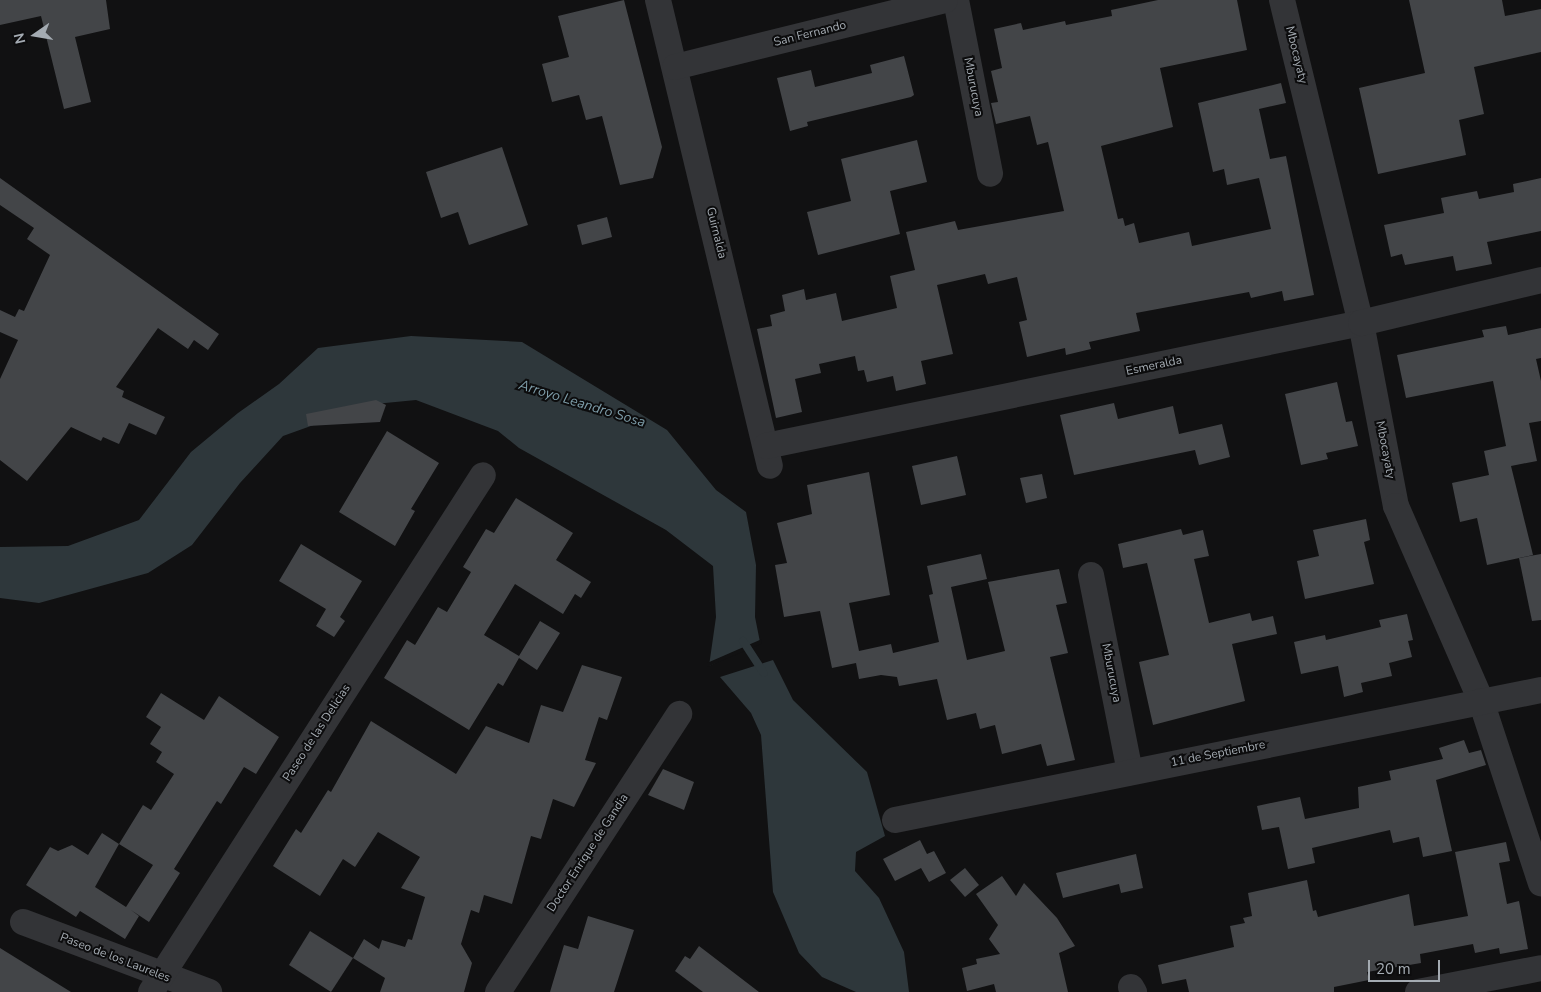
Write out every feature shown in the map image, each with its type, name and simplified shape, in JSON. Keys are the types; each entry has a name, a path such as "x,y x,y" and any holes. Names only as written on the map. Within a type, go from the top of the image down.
{"street":[{"name":"Guirnalda","path":"658,0 768,456"},
{"name":"San Fernando","path":"675,67 944,0"},
{"name":"Mburucuya","path":"956,0 990,174"},
{"name":"Mbocayaty","path":"1282,0 1361,323 1396,506 1481,701 1541,883"},
{"name":"Esmeralda","path":"768,456 1361,323 1541,280"},
{"name":"Paseo de las Delicias","path":"157,984 483,475"},
{"name":"Mburucuya","path":"1092,575 1130,772"},
{"name":"11 de Septiembre","path":"895,820 1541,690"},
{"name":"Doctor Enrique de Gandia","path":"498,992 679,714"},
{"name":"Paseo de los Laureles","path":"23,922 157,984 208,992"},
{"path":"1418,992 1541,968"}],"water":[{"path":"411,336 522,342 667,430 716,490 746,512 756,565 755,617 760,642 709,666 716,617 713,566 666,530 519,448 498,431 416,400 344,407 322,422 283,436 240,483 192,545 148,573 39,603 0,598 0,547 68,546 139,520 191,452 238,413 279,384 318,348"},
{"path":"773,660 793,700 867,772 885,836 856,852 855,871 879,898 904,952 909,992 856,992 822,977 799,953 773,892 761,735 751,713 720,677"}],"pier":[{"path":"762,639 761,644 707,667 707,663"}],"building":[{"path":"0,0 106,0 110,29 75,37 91,102 64,109 41,16 0,25"},
{"path":"624,0 662,147 653,178 620,185 602,116 586,120 579,95 552,102 542,64 569,57 558,16"},
{"path":"1158,0 1237,0 1247,50 1160,68 1173,127 1101,146 1118,219 1123,218 1125,226 1134,223 1139,243 1189,232 1192,246 1271,229 1259,178 1227,185 1224,169 1213,172 1198,103 1281,83 1286,103 1259,109 1270,159 1286,156 1314,295 1284,301 1282,291 1251,298 1249,292 1136,313 1140,331 1089,342 1091,349 1066,355 1065,348 1027,357 1019,322 1027,320 1017,277 988,284 985,274 937,285 953,354 921,361 926,384 896,391 893,376 867,382 864,370 858,371 855,356 819,364 821,373 795,379 802,412 776,418 757,329 772,326 770,315 785,311 782,295 804,289 806,300 836,293 842,321 897,308 890,276 915,270 906,232 955,221 958,230 1064,211 1048,142 1037,145 1030,116 996,124 991,103 998,102 991,71 1002,68 994,29 1021,23 1023,30 1065,21 1066,25 1112,16 1111,10"},
{"path":"1409,0 1502,0 1505,16 1541,9 1541,52 1474,67 1484,114 1459,120 1466,155 1378,174 1359,88 1425,73"},
{"path":"904,56 914,95 911,97 807,122 808,126 790,131 777,78 811,70 815,87 872,73 870,65"},
{"path":"917,140 927,182 890,191 900,234 818,255 807,212 851,201 841,159"},
{"path":"502,147 528,225 469,245 458,212 441,218 426,172"},
{"path":"0,178 219,334 208,350 194,340 188,349 158,328 116,387 124,391 122,397 165,417 156,435 129,423 119,444 103,437 101,441 71,427 27,481 0,460 0,379 18,340 0,332 0,310 15,317 19,309 24,311 50,255 27,239 34,228 0,205"},
{"path":"1541,178 1541,231 1487,242 1492,264 1456,271 1453,256 1405,265 1402,254 1391,257 1384,225 1444,213 1441,198 1477,191 1479,199 1514,192 1513,184"},
{"path":"607,217 612,237 582,245 577,225"},
{"path":"1506,326 1508,335 1541,328 1541,358 1536,359 1541,381 1541,421 1529,423 1537,461 1511,466 1533,555 1487,565 1477,518 1460,522 1452,483 1489,475 1484,451 1506,446 1493,381 1406,398 1397,355 1484,337 1482,330"},
{"path":"1337,382 1346,422 1352,421 1358,446 1326,453 1328,459 1301,465 1285,394"},
{"path":"376,400 386,405 380,422 308,426 306,414"},
{"path":"1114,403 1118,419 1173,406 1179,434 1222,424 1230,457 1199,465 1195,450 1074,475 1060,415"},
{"path":"387,431 439,463 411,509 415,511 395,546 339,512"},
{"path":"957,456 966,495 921,505 912,466"},
{"path":"869,472 890,595 849,603 859,651 891,644 893,653 939,642 929,595 933,594 927,566 981,554 987,579 951,587 967,660 1005,651 988,582 1059,569 1067,603 1056,605 1068,653 1050,657 1075,760 1047,766 1041,744 1002,754 995,725 980,729 976,713 947,720 937,679 899,686 897,677 881,675 859,679 856,663 832,668 820,611 784,617 775,565 787,563 777,523 812,514 807,485"},
{"path":"1042,474 1047,498 1026,503 1020,478"},
{"path":"516,498 573,533 556,560 591,582 581,598 575,594 563,614 515,584 484,635 519,656 540,621 560,633 537,670 519,658 503,686 498,683 469,730 384,678 407,640 415,645 438,607 447,612 471,572 463,567 486,529 494,533"},
{"path":"1366,519 1370,540 1364,542 1374,584 1305,599 1297,561 1319,556 1313,530"},
{"path":"1181,529 1183,535 1203,530 1209,556 1194,559 1209,623 1250,613 1252,621 1273,616 1277,634 1232,644 1245,701 1153,725 1139,662 1169,655 1147,563 1123,568 1118,544"},
{"path":"301,544 362,581 340,617 345,621 334,637 316,626 326,609 279,581"},
{"path":"1541,554 1541,620 1532,621 1519,558"},
{"path":"1407,614 1413,640 1408,641 1412,657 1389,663 1392,676 1361,683 1363,692 1344,697 1338,666 1301,674 1294,642 1325,635 1326,640 1381,627 1379,620"},
{"path":"582,665 622,677 607,720 599,717 585,760 596,763 574,807 553,799 541,839 531,836 512,904 484,895 479,913 471,910 461,944 472,963 464,992 380,992 385,978 353,958 364,939 379,949 382,940 405,947 408,939 412,940 425,897 401,888 420,857 378,832 355,867 343,859 320,896 273,866 296,829 301,833 328,790 331,792 371,721 456,774 486,726 529,743 541,705 563,712"},
{"path":"161,693 204,720 219,696 279,737 256,774 244,767 221,804 217,801 174,869 180,873 149,922 131,910 139,916 125,939 80,911 76,917 26,885 50,847 58,851 72,845 88,855 102,833 119,844 143,805 151,810 174,774 156,762 162,752 150,744 161,727 146,717","holes":["119,844 153,865 126,907 95,887"]},
{"path":"1464,740 1469,753 1481,750 1486,765 1436,780 1452,851 1423,857 1419,837 1393,843 1390,830 1312,848 1315,863 1288,869 1279,827 1262,830 1257,806 1300,797 1305,819 1359,808 1358,787 1391,780 1389,771 1443,759 1439,748"},
{"path":"663,769 694,782 684,810 648,795"},
{"path":"920,840 927,854 934,851 946,873 929,882 921,868 895,881 883,859"},
{"path":"1506,842 1510,861 1499,863 1507,904 1519,901 1528,949 1500,954 1499,948 1475,953 1473,944 1420,954 1421,963 1367,972 1369,980 1334,987 1334,992 1189,992 1186,979 1162,984 1158,965 1234,947 1230,926 1245,923 1243,918 1252,916 1248,893 1307,880 1313,911 1316,910 1318,917 1409,894 1414,926 1468,916 1455,852"},
{"path":"1136,854 1143,888 1121,893 1119,884 1063,898 1056,873"},
{"path":"965,868 979,885 965,897 950,880"},
{"path":"1002,876 1016,896 1024,883 1057,918 1075,946 1059,953 1068,992 996,992 994,984 967,991 962,968 977,964 976,959 1000,954 989,939 998,925 976,894"},
{"path":"588,916 634,930 614,992 550,992 564,945 578,949"},
{"path":"310,931 353,958 331,992 289,965"},
{"path":"699,946 759,992 703,992 675,971 685,956 690,959"},
{"path":"0,948 71,992 0,992"}],"waterway":[{"name":"Arroyo Leandro Sosa","path":"743,641 764,673"}]}
